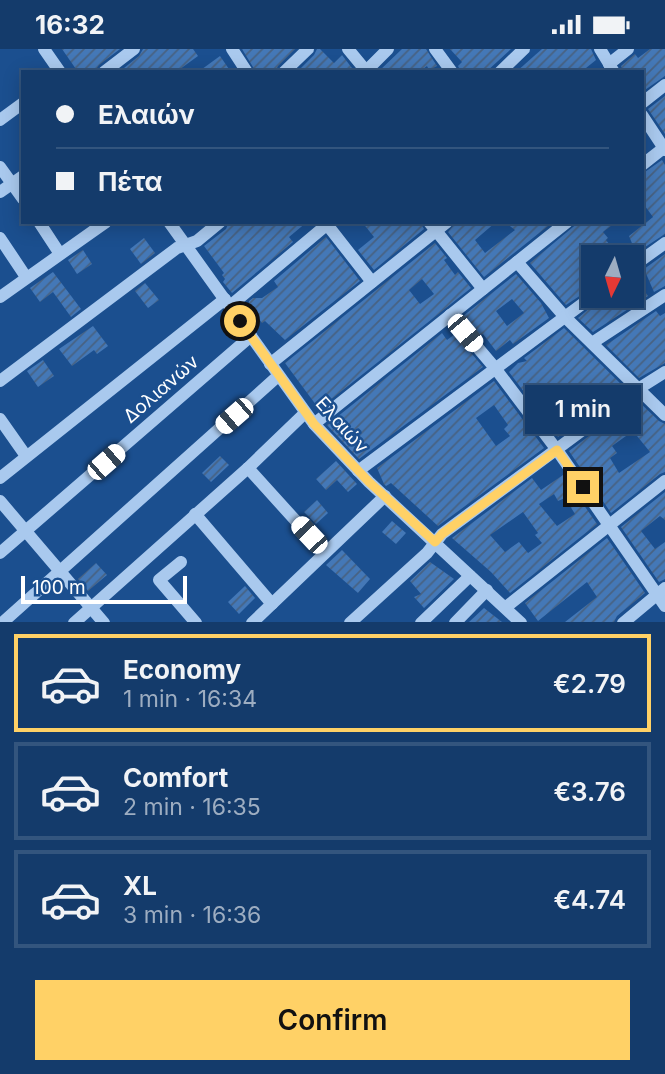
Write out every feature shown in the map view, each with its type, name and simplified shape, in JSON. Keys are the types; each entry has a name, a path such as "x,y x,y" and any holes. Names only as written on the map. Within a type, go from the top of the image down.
{"street":[{"path":"44,49 57,70"},
{"path":"107,70 134,49"},
{"path":"232,49 246,70"},
{"path":"286,70 308,49"},
{"path":"348,49 365,70"},
{"path":"367,70 388,49"},
{"path":"435,49 451,70"},
{"path":"502,70 524,49"},
{"path":"600,49 612,68 628,49"},
{"path":"644,101 665,85"},
{"path":"0,109 21,95"},
{"path":"0,120 21,104"},
{"path":"644,118 665,148 644,164"},
{"path":"0,167 17,180 0,192"},
{"path":"39,224 60,254"},
{"path":"0,296 103,224"},
{"name":"Ελαιών","path":"171,224 305,414 358,471 520,622"},
{"path":"0,381 177,248 197,241 218,224"},
{"path":"0,478 326,224"},
{"path":"328,224 372,282"},
{"path":"314,424 564,224"},
{"path":"270,364 372,282 433,227 483,289"},
{"path":"0,238 26,277"},
{"path":"644,258 665,243"},
{"path":"517,262 565,317 665,415"},
{"path":"592,343 665,295"},
{"path":"358,471 581,305"},
{"path":"450,315 495,368 557,450 661,591 665,606"},
{"name":"Δολιανών","path":"0,553 251,336"},
{"path":"350,622 427,554 442,534 638,389 665,372"},
{"path":"2,622 278,376"},
{"path":"74,622 305,414"},
{"path":"0,420 26,456"},
{"path":"248,468 324,552"},
{"path":"506,607 665,481"},
{"path":"252,622 385,496"},
{"path":"0,501 104,622"},
{"path":"195,514 272,604"},
{"path":"181,562 159,580 196,622"},
{"path":"421,622 470,576"},
{"path":"455,622 487,590"},
{"path":"623,622 661,591"}],"building":[{"path":"62,49 120,49 95,70 77,70"},
{"path":"143,49 193,49 198,56 179,70 122,70 139,56"},
{"path":"242,49 295,49 276,70 255,70"},
{"path":"317,49 320,49 334,63 342,55 353,70 299,70"},
{"path":"402,49 426,49 437,66 429,70 427,66 422,70 380,70"},
{"path":"450,49 511,49 488,70 460,70 458,66 462,62"},
{"path":"542,49 591,49 596,60 584,70 518,70"},
{"path":"650,49 665,49 665,76 644,91 644,70 622,70 621,66 635,54 638,58"},
{"path":"220,56 230,70 201,70"},
{"path":"665,96 665,134 648,109"},
{"path":"662,160 665,165 665,234 644,248 644,245 633,245 629,236 653,217 644,205 644,173"},
{"path":"228,224 305,224 289,237 293,242 232,293 223,282 224,273 204,246 226,229"},
{"path":"364,224 421,224 424,229 374,270 358,250 374,237"},
{"path":"454,224 494,224 475,240 485,253 515,230 508,224 550,224 484,277 448,232"},
{"path":"577,224 613,224 603,232 610,245 581,245 581,295 566,305 530,263"},
{"path":"326,237 360,281 285,340 265,321 262,323 254,318 249,301 262,298 278,287 274,281"},
{"path":"144,238 155,253 141,264 130,249"},
{"path":"435,243 447,258 444,260 455,275 458,272 471,288 319,409 285,363","holes":["422,279 434,294 420,304 409,290"]},
{"path":"83,250 92,264 77,274 68,260"},
{"path":"665,254 665,286 654,292 644,269"},
{"path":"53,272 81,309 71,317 53,292 40,302 30,288"},
{"path":"516,274 541,303 549,318 513,344 510,340 496,351 483,334 479,336 463,316","holes":["512,299 524,313 507,326 496,311"]},
{"path":"145,283 159,300 148,308 135,291"},
{"path":"590,308 630,308 593,332 578,318"},
{"path":"656,311 660,316 665,313 665,363 639,378 606,345"},
{"path":"93,326 108,346 97,354 94,350 72,366 59,349"},
{"path":"564,328 625,388 558,437 509,372 518,363 527,361 524,358"},
{"path":"442,333 447,340 455,334 483,367 359,459 327,425"},
{"path":"43,360 54,376 38,387 27,371"},
{"path":"494,381 544,448 438,526 391,483 386,486 377,468","holes":["494,405 508,425 504,429 510,436 496,446 476,418"]},
{"path":"637,400 665,424 665,472 611,513 569,451","holes":["633,431 650,452 619,473 610,458 617,453 612,446"]},
{"path":"220,456 229,465 211,482 202,473"},
{"path":"336,461 357,484 348,492 337,480 326,490 316,479"},
{"path":"563,475 597,524 510,593 491,572 452,538 532,478 541,490","holes":["554,494 558,501 565,498 575,514 557,526 539,504","523,512 542,543 528,553 519,542 505,552 490,535"]},
{"path":"665,492 665,520 660,516 641,531 655,549 665,542 665,579 659,582 621,527"},
{"path":"317,500 328,513 316,524 304,512"},
{"path":"392,521 406,533 396,544 382,532"},
{"path":"607,538 645,593 617,616 614,622 565,622 597,597 587,582 538,621 525,603"},
{"path":"342,550 370,579 358,593 326,565"},
{"path":"430,562 454,579 424,608 414,597 421,594 410,581"},
{"path":"96,563 107,575 88,591 78,579"},
{"path":"245,586 255,598 239,614 228,602"},
{"path":"484,608 502,622 469,622"}],"route":[{"path":"240,321 305,414 369,482 435,542 442,534 557,450 583,487"}]}
